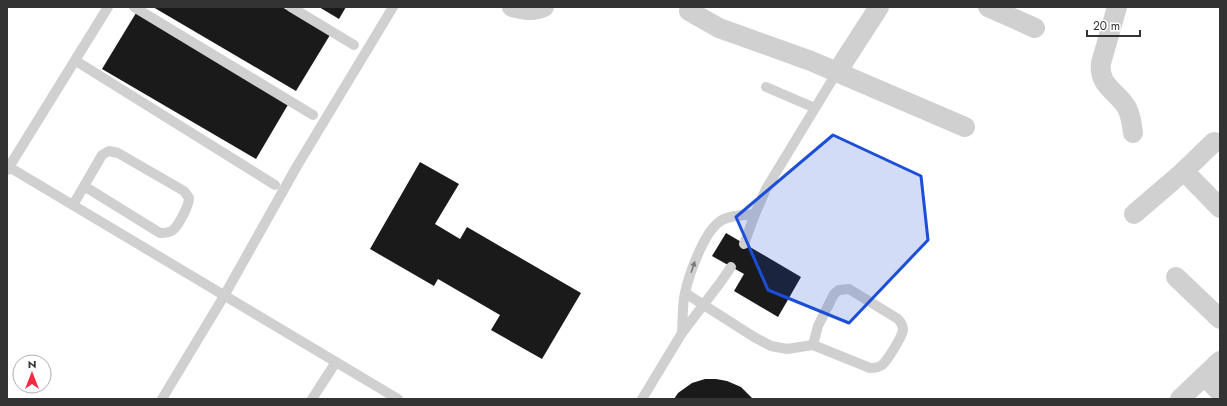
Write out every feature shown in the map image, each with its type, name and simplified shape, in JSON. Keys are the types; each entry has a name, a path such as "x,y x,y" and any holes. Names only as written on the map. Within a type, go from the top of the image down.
{"street":[{"path":"512,7 526,11 544,7"},
{"path":"837,72 879,7"},
{"path":"988,7 1036,28"},
{"path":"1117,7 1100,71 1102,79 1126,107 1131,117 1133,133"},
{"path":"689,11 719,28 837,72 965,127"},
{"path":"1134,214 1184,171 1214,142"},
{"path":"1184,171 1220,208"},
{"path":"1176,277 1220,319"},
{"path":"1180,399 1220,361"},
{"path":"1204,376 1220,392"}],"lane":[{"path":"108,7 76,61 8,168 73,205 398,399"},
{"path":"134,7 313,115"},
{"path":"292,7 354,45"},
{"path":"162,399 224,296 297,166 393,7"},
{"path":"76,61 275,185"},
{"path":"744,244 755,214 776,172 837,72"},
{"path":"766,88 815,108"},
{"path":"73,205 84,186 102,155 109,151 118,153 184,191 189,198 189,204 174,229 167,233 160,232 84,186"},
{"path":"682,333 685,293 697,257 710,231 720,221 755,214"},
{"path":"642,399 682,333 731,267"},
{"path":"685,293 754,337 772,346 788,349 813,346 870,368 877,368 883,365 900,338 903,330 902,323 898,319 849,289 839,290 834,294 818,326 813,346"},
{"path":"312,399 336,362"}],"highlighted area":[{"path":"833,135 921,176 928,240 849,323 768,290 736,217"}],"building":[{"path":"153,7 282,7 330,35 296,91"},
{"path":"319,7 346,7 339,19"},
{"path":"136,13 289,103 256,159 102,69"},
{"path":"420,162 459,184 435,224 460,239 467,227 581,293 542,359 491,330 500,315 438,279 434,286 370,249"},
{"path":"726,233 801,277 778,317 734,291 744,274 712,256"},
{"path":"705,379 727,381 741,387 753,399 674,399 678,393 692,383"}]}
